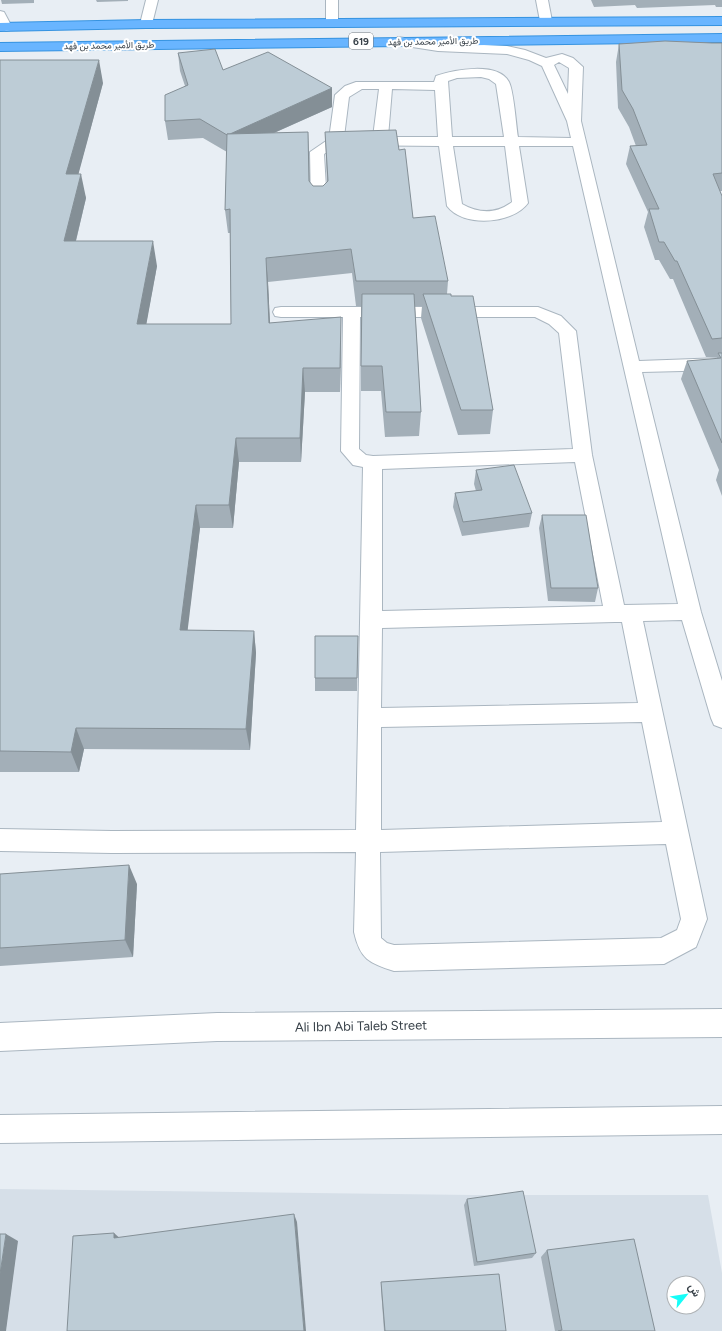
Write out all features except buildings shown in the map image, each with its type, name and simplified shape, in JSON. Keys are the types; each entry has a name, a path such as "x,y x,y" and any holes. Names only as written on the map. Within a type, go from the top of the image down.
{"highway":[{"name":"طريق الأمير محمد بن فهد","path":"3,27 146,24 722,21"},
{"name":"طريق الأمير محمد بن فهد","path":"0,47 722,38"}],"street":[{"path":"146,24 152,0"},
{"path":"332,0 332,23"},
{"path":"542,0 546,22"},
{"path":"0,15 3,27"},
{"path":"395,41 439,47 488,47 518,51 534,56 547,64 574,121 690,612 722,718"},
{"path":"547,64 559,57 567,58 576,66 574,121"},
{"path":"455,74 490,74 499,78 503,83 513,141 520,203 513,210 500,216 478,216 465,213 454,206 445,141 441,79 455,74"},
{"path":"336,141 342,95 350,89 362,85 441,86"},
{"path":"380,141 386,85"},
{"path":"318,205 317,152 336,141 579,142"},
{"path":"281,312 538,312 555,320 567,331 583,455 623,614 651,712 694,919 687,938 664,951 394,958 376,952 370,945 367,932 371,718 370,620 373,463"},
{"path":"352,312 350,451 360,460 373,463 583,455"},
{"path":"631,366 722,364"},
{"path":"370,620 690,612"},
{"path":"371,718 651,712"},
{"path":"0,840 112,842 369,841 676,833"},
{"name":"Ali Ibn Abi Taleb Street","path":"0,1037 217,1027 722,1023"},
{"path":"0,1128 722,1120"}],"shaded area":[{"path":"0,1189 472,1195 708,1195 722,1273 722,1331 0,1331"}]}
